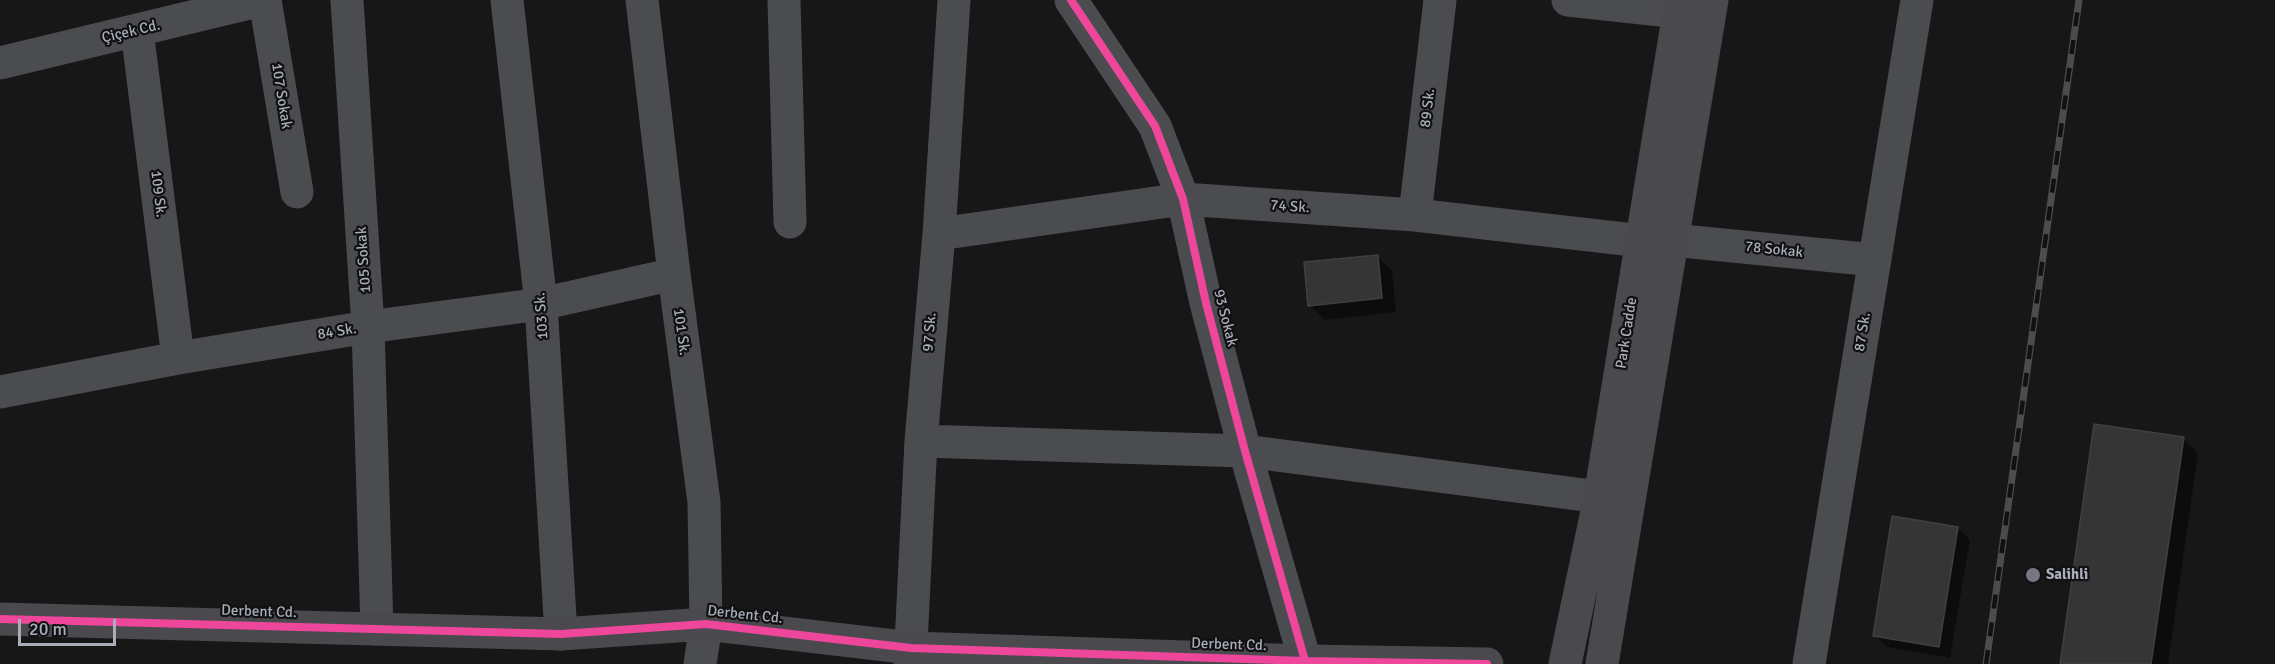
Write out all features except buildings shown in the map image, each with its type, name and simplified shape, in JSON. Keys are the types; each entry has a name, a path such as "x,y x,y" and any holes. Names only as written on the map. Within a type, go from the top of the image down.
{"street":[{"name":"Çiçek Cd.","path":"0,63 263,0"},
{"name":"107 Sokak","path":"263,0 297,192"},
{"name":"105 Sokak","path":"347,0 369,327 377,629"},
{"name":"103 Sk.","path":"507,0 541,304 561,634"},
{"name":"101 Sk.","path":"642,0 674,274 704,502 706,624 700,664"},
{"path":"784,0 790,222"},
{"name":"97 Sk.","path":"911,656 921,441 939,234 954,0"},
{"name":"93 Sokak","path":"1071,0 1155,126 1183,200 1206,303 1245,451 1306,663"},
{"name":"89 Sk.","path":"1415,215 1440,0"},
{"path":"1568,0 1680,6"},
{"name":"Park Cadde","path":"1565,664 1600,497 1712,0"},
{"name":"87 Sk.","path":"1809,664 1917,0"},
{"name":"Park Cadde","path":"1602,664 1657,240 1680,6"},
{"name":"109 Sk.","path":"137,30 178,358"},
{"name":"74 Sk.","path":"939,234 1183,200 1415,215 1657,240"},
{"name":"78 Sokak","path":"1657,240 1875,260"},
{"name":"84 Sk.","path":"0,392 178,358 369,327 541,304 674,274"},
{"path":"921,441 1245,451 1600,497"},
{"name":"Derbent Cd.","path":"0,619 561,634 706,624 911,656 1487,664"}],"railway":[{"path":"1986,664 2079,0"}],"cycle path":[{"path":"1071,0 1155,126 1183,199 1206,303 1245,451 1306,664"},
{"path":"0,619 561,634 706,624 911,648 1306,661 1487,664"}],"place":[{"name":"Salihli","path":"2033,575"}]}
